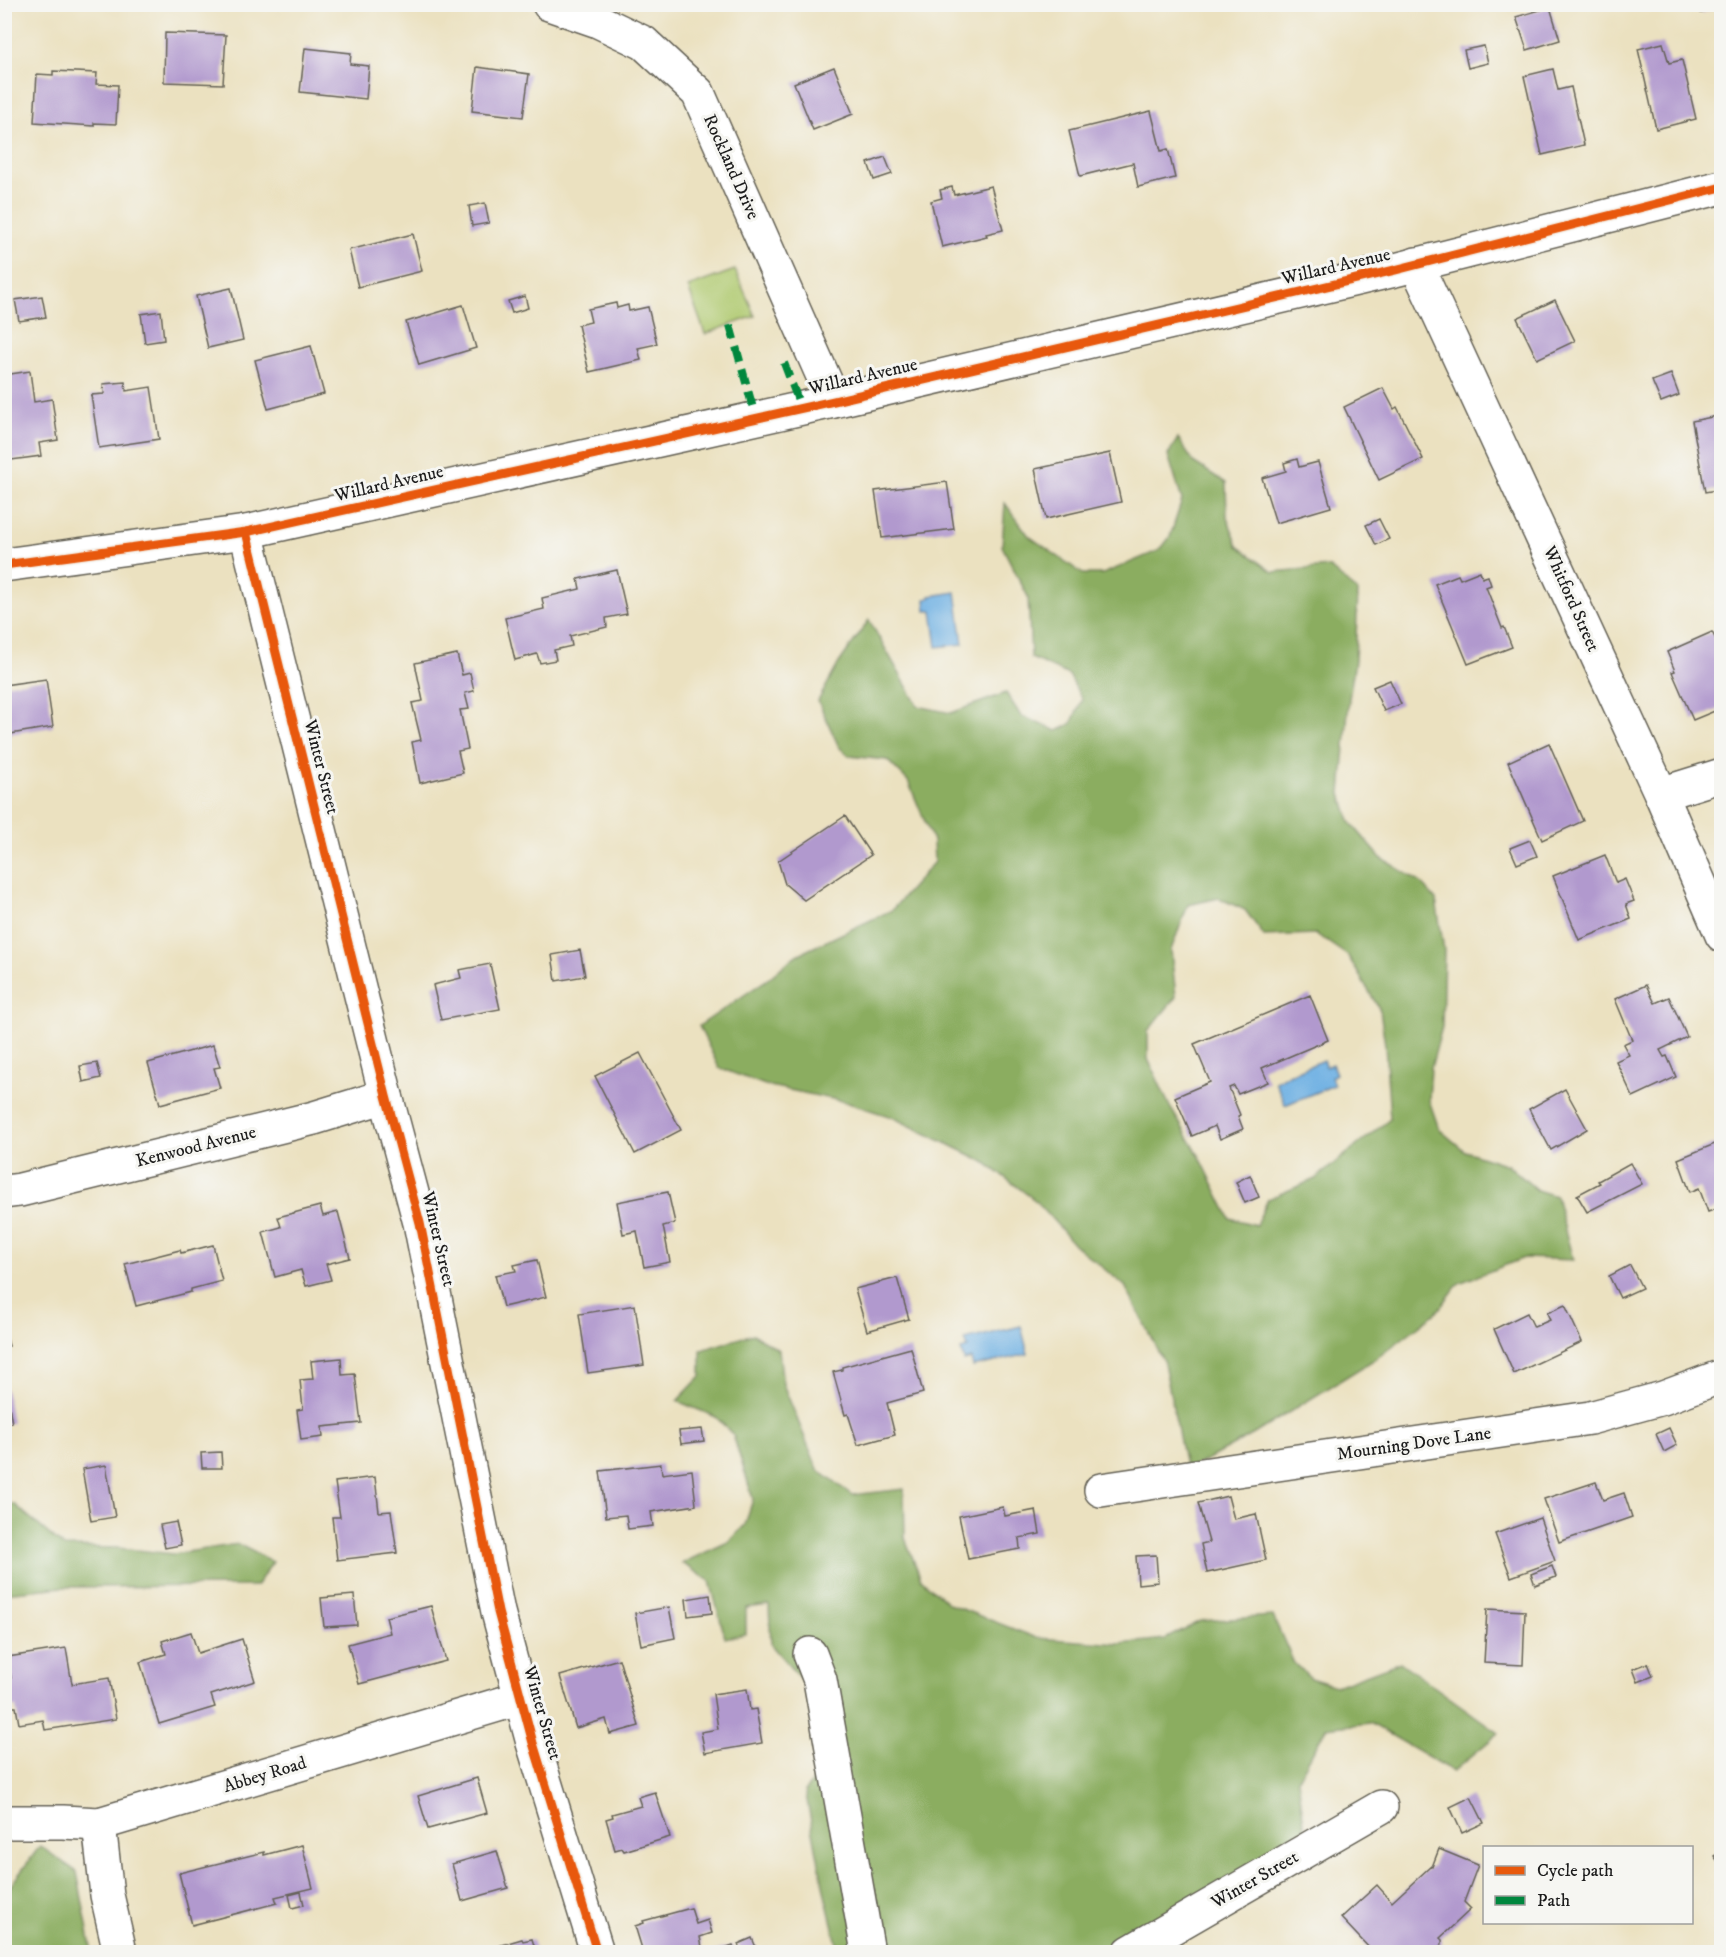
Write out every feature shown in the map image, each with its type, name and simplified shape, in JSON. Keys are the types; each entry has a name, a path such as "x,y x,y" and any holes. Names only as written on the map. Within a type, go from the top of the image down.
{"street":[{"name":"Rockland Drive","path":"549,4 598,21 644,43 698,93 834,401"},
{"name":"Willard Avenue","path":"4,565 246,532 834,401 1395,270 1722,187"},
{"name":"Whitford Street","path":"1416,264 1661,794 1722,935"},
{"name":"Winter Street","path":"246,532 386,1096 420,1223 498,1612 521,1698 597,1953"},
{"path":"1661,794 1722,775"},
{"name":"Kenwood Avenue","path":"4,1192 315,1118 386,1096"},
{"name":"Mourning Dove Lane","path":"1101,1490 1590,1418 1663,1398 1722,1376"},
{"path":"810,1654 820,1680 868,1953"},
{"name":"Abbey Road","path":"4,1822 99,1824 521,1698"},
{"name":"Winter Street","path":"1130,1953 1381,1807"},
{"path":"99,1824 108,1895 120,1953"}],"green space":[{"path":"735,270 755,316 705,334 688,287"},
{"path":"1178,438 1193,462 1226,483 1227,517 1238,546 1273,572 1329,567 1358,592 1355,661 1349,699 1341,794 1351,823 1381,858 1420,882 1436,900 1444,950 1442,1027 1431,1068 1429,1100 1439,1129 1465,1151 1508,1165 1537,1190 1556,1196 1573,1260 1524,1258 1459,1283 1437,1312 1377,1358 1254,1434 1186,1471 1164,1363 1125,1286 1075,1245 1036,1201 983,1161 892,1117 842,1101 765,1085 719,1068 699,1026 769,978 795,956 892,910 934,862 933,841 908,781 887,760 849,756 839,747 818,701 839,663 869,620 918,706 951,713 1006,693 1021,716 1057,731 1071,724 1082,700 1069,675 1031,658 1028,597 1002,546 1005,503 1029,536 1083,574 1103,574 1160,550 1170,537 1182,500 1168,455","holes":["1219,898 1245,910 1264,936 1316,934 1348,956 1380,1010 1390,1119 1315,1179 1268,1199 1256,1225 1230,1218 1199,1155 1170,1107 1148,1059 1148,1031 1176,997 1171,950 1188,905"]},
{"path":"753,1334 779,1350 783,1384 818,1470 852,1495 904,1489 905,1538 921,1579 949,1604 1037,1638 1120,1644 1165,1639 1200,1621 1273,1616 1293,1661 1310,1678 1336,1686 1400,1662 1499,1733 1453,1771 1370,1723 1326,1728 1298,1779 1308,1854 1133,1952 839,1952 825,1895 805,1790 823,1772 822,1704 771,1645 769,1605 746,1608 746,1634 725,1638 710,1581 682,1563 728,1542 745,1525 753,1499 733,1435 716,1417 677,1401 701,1376 701,1350"},
{"path":"5,1504 14,1504 64,1547 118,1548 174,1554 238,1544 273,1562 256,1586 63,1587 5,1593"},
{"path":"40,1846 77,1872 92,1952 5,1952 5,1891"}],"water":[{"path":"956,592 963,644 937,647 932,611 926,611 925,599 930,596"},
{"path":"1323,1060 1326,1067 1332,1064 1336,1074 1331,1077 1334,1085 1285,1105 1275,1081"},
{"path":"1021,1326 1028,1354 973,1367 971,1359 964,1361 961,1350 968,1348 965,1340"}],"building":[{"path":"1698,4 1713,4 1714,9 1701,13"},
{"path":"1550,7 1560,40 1527,50 1516,17"},
{"path":"165,33 226,35 223,84 164,82"},
{"path":"1663,43 1669,63 1682,60 1696,119 1656,129 1638,49"},
{"path":"1484,46 1488,63 1468,68 1464,50"},
{"path":"305,48 351,53 350,64 369,66 366,99 300,92"},
{"path":"477,67 529,74 523,117 472,111"},
{"path":"834,67 853,114 813,130 794,83"},
{"path":"1553,69 1558,90 1571,87 1584,145 1542,155 1524,76"},
{"path":"53,71 97,73 96,84 118,85 116,124 94,123 94,126 34,122 37,74 53,75"},
{"path":"1151,111 1161,151 1168,149 1175,178 1138,187 1133,163 1080,176 1069,131"},
{"path":"885,157 892,174 874,180 868,163"},
{"path":"991,186 1003,230 942,247 931,201 942,198 940,190 952,187 954,195"},
{"path":"485,203 489,223 472,226 469,206"},
{"path":"413,234 422,271 358,287 349,250"},
{"path":"231,288 243,340 208,348 196,296"},
{"path":"42,296 46,317 19,321 15,300"},
{"path":"525,296 528,308 512,313 508,301"},
{"path":"1555,300 1575,341 1537,359 1517,318"},
{"path":"616,303 617,308 628,305 629,311 648,307 657,344 638,348 641,360 589,372 578,325 591,322 588,309"},
{"path":"463,305 476,348 419,365 406,322"},
{"path":"161,311 164,340 145,343 141,314"},
{"path":"311,346 324,394 268,409 255,360"},
{"path":"30,371 34,402 52,399 58,440 39,443 41,456 4,461 4,375"},
{"path":"1671,374 1679,395 1661,402 1652,381"},
{"path":"125,382 126,391 151,387 159,439 99,448 91,395 104,394 103,384"},
{"path":"1383,388 1394,409 1397,407 1423,459 1379,480 1344,407"},
{"path":"1722,415 1722,489 1705,492 1692,421"},
{"path":"1110,453 1121,502 1046,519 1035,469"},
{"path":"1297,459 1299,467 1318,462 1331,507 1276,523 1262,478 1286,471 1284,463"},
{"path":"947,482 954,529 882,538 875,491"},
{"path":"1379,519 1389,539 1376,545 1366,525"},
{"path":"617,570 627,614 606,618 607,627 570,636 572,646 554,650 556,660 540,663 537,654 515,660 505,618 544,609 542,598 580,589 578,579"},
{"path":"1480,571 1482,578 1488,576 1491,585 1486,587 1512,647 1468,664 1435,584 1458,575 1460,579"},
{"path":"1712,632 1722,651 1722,708 1693,720 1672,672 1675,671 1667,652"},
{"path":"457,654 462,675 470,673 474,691 465,693 469,709 460,710 468,749 458,751 463,773 420,783 412,742 421,740 412,703 423,701 415,663"},
{"path":"46,679 53,727 4,735 4,685"},
{"path":"1390,680 1401,704 1384,711 1373,687"},
{"path":"1549,743 1583,821 1542,840 1508,762"},
{"path":"845,816 871,855 804,900 785,884 778,861"},
{"path":"1530,840 1537,856 1517,864 1510,848"},
{"path":"1605,855 1616,883 1625,879 1634,901 1626,904 1631,919 1579,940 1553,876"},
{"path":"580,950 585,976 556,981 552,955"},
{"path":"490,964 500,1009 441,1020 433,985 461,978 459,970"},
{"path":"1646,985 1655,1003 1669,997 1687,1037 1660,1050 1664,1057 1667,1056 1676,1077 1633,1097 1616,1061 1629,1055 1623,1044 1632,1040 1615,999"},
{"path":"1310,995 1328,1040 1262,1068 1268,1082 1238,1094 1234,1086 1229,1088 1243,1129 1220,1139 1215,1126 1192,1136 1175,1097 1210,1082 1194,1044"},
{"path":"213,1045 220,1067 214,1068 220,1088 160,1104 148,1063"},
{"path":"640,1053 681,1130 635,1154 595,1076"},
{"path":"97,1063 101,1078 83,1082 80,1066"},
{"path":"1565,1089 1587,1129 1551,1150 1529,1109"},
{"path":"1722,1141 1722,1207 1708,1212 1699,1188 1690,1192 1678,1159"},
{"path":"1630,1163 1642,1184 1587,1212 1577,1195"},
{"path":"1250,1175 1259,1197 1245,1203 1236,1182"},
{"path":"668,1192 675,1223 663,1226 670,1262 644,1267 637,1231 623,1234 617,1202"},
{"path":"320,1206 323,1216 338,1212 350,1258 326,1264 331,1280 306,1286 301,1270 275,1277 263,1232 281,1227 278,1217"},
{"path":"213,1245 222,1281 191,1289 191,1292 136,1306 125,1264 180,1250 181,1253"},
{"path":"537,1260 546,1297 503,1307 495,1275 516,1271 514,1265"},
{"path":"1630,1265 1642,1288 1620,1298 1609,1276"},
{"path":"897,1278 909,1319 867,1331 855,1289"},
{"path":"635,1305 644,1365 588,1373 579,1314"},
{"path":"1565,1305 1582,1342 1514,1374 1494,1329 1527,1313 1534,1327 1550,1320 1547,1313"},
{"path":"4,1327 9,1346 4,1346"},
{"path":"911,1348 923,1393 887,1403 895,1435 858,1445 848,1414 845,1415 833,1372 842,1370 842,1367"},
{"path":"341,1358 342,1375 355,1374 361,1423 322,1427 323,1437 301,1440 297,1410 303,1409 300,1380 313,1379 311,1361"},
{"path":"6,1388 12,1423 4,1424 4,1389"},
{"path":"1669,1428 1677,1445 1664,1452 1656,1434"},
{"path":"702,1429 704,1441 681,1444 679,1431"},
{"path":"221,1452 222,1468 202,1468 201,1453"},
{"path":"661,1464 662,1474 692,1470 696,1505 651,1512 653,1526 628,1529 626,1515 606,1517 600,1471"},
{"path":"106,1465 115,1517 91,1521 82,1469"},
{"path":"375,1477 379,1512 391,1511 397,1553 337,1560 332,1517 340,1517 335,1482"},
{"path":"1596,1482 1603,1500 1624,1493 1632,1517 1559,1542 1544,1499"},
{"path":"1228,1496 1234,1519 1256,1514 1266,1560 1207,1573 1201,1544 1209,1542 1198,1503"},
{"path":"1003,1507 1005,1516 1036,1510 1040,1534 1019,1538 1020,1549 968,1559 959,1516"},
{"path":"1540,1518 1555,1561 1511,1577 1495,1534"},
{"path":"176,1522 181,1545 165,1548 160,1525"},
{"path":"1156,1555 1158,1582 1138,1584 1136,1556"},
{"path":"1552,1566 1556,1577 1535,1585 1531,1574"},
{"path":"354,1595 357,1625 324,1627 321,1598"},
{"path":"710,1595 712,1613 688,1616 686,1599"},
{"path":"431,1606 446,1661 359,1684 348,1644 390,1633 386,1617"},
{"path":"669,1607 675,1638 641,1645 635,1613"},
{"path":"1487,1609 1525,1611 1523,1665 1484,1663"},
{"path":"191,1632 198,1653 242,1639 255,1681 211,1695 215,1707 159,1724 140,1662 166,1654 162,1641"},
{"path":"66,1648 72,1684 109,1678 116,1719 45,1730 43,1720 19,1724 16,1707 11,1707 7,1679 11,1678 8,1657"},
{"path":"619,1659 639,1726 610,1734 606,1719 576,1728 560,1676"},
{"path":"1648,1663 1653,1676 1638,1682 1633,1669"},
{"path":"747,1689 750,1710 756,1709 762,1743 705,1753 701,1732 718,1729 713,1694"},
{"path":"477,1778 487,1813 428,1829 418,1796"},
{"path":"655,1792 670,1837 624,1851 622,1848 615,1850 606,1819 613,1817 612,1814 641,1806 638,1797"},
{"path":"1471,1797 1484,1823 1462,1833 1450,1807"},
{"path":"302,1845 313,1888 275,1897 277,1903 192,1925 179,1873"},
{"path":"1439,1849 1478,1865 1464,1902 1471,1909 1440,1938 1442,1944 1433,1952 1373,1952 1341,1918 1377,1885 1392,1902 1432,1867"},
{"path":"497,1851 508,1888 462,1901 452,1864"},
{"path":"1722,1851 1722,1867 1714,1856"},
{"path":"301,1892 304,1905 292,1908 289,1895"},
{"path":"691,1908 696,1924 708,1920 712,1933 700,1937 703,1952 643,1952 635,1926 644,1923 643,1921"},
{"path":"752,1938 758,1952 741,1952 738,1944"},
{"path":"522,1939 523,1941 532,1939 536,1952 476,1952"},
{"path":"733,1945 736,1952 713,1952"}],"marked path":[{"path":"730,325 756,419"},
{"path":"784,363 801,408"}],"cycle path":[{"path":"4,565 246,532 834,401 1395,270 1722,187"},
{"path":"246,532 386,1096 420,1223 498,1612 533,1743 597,1952"}]}
